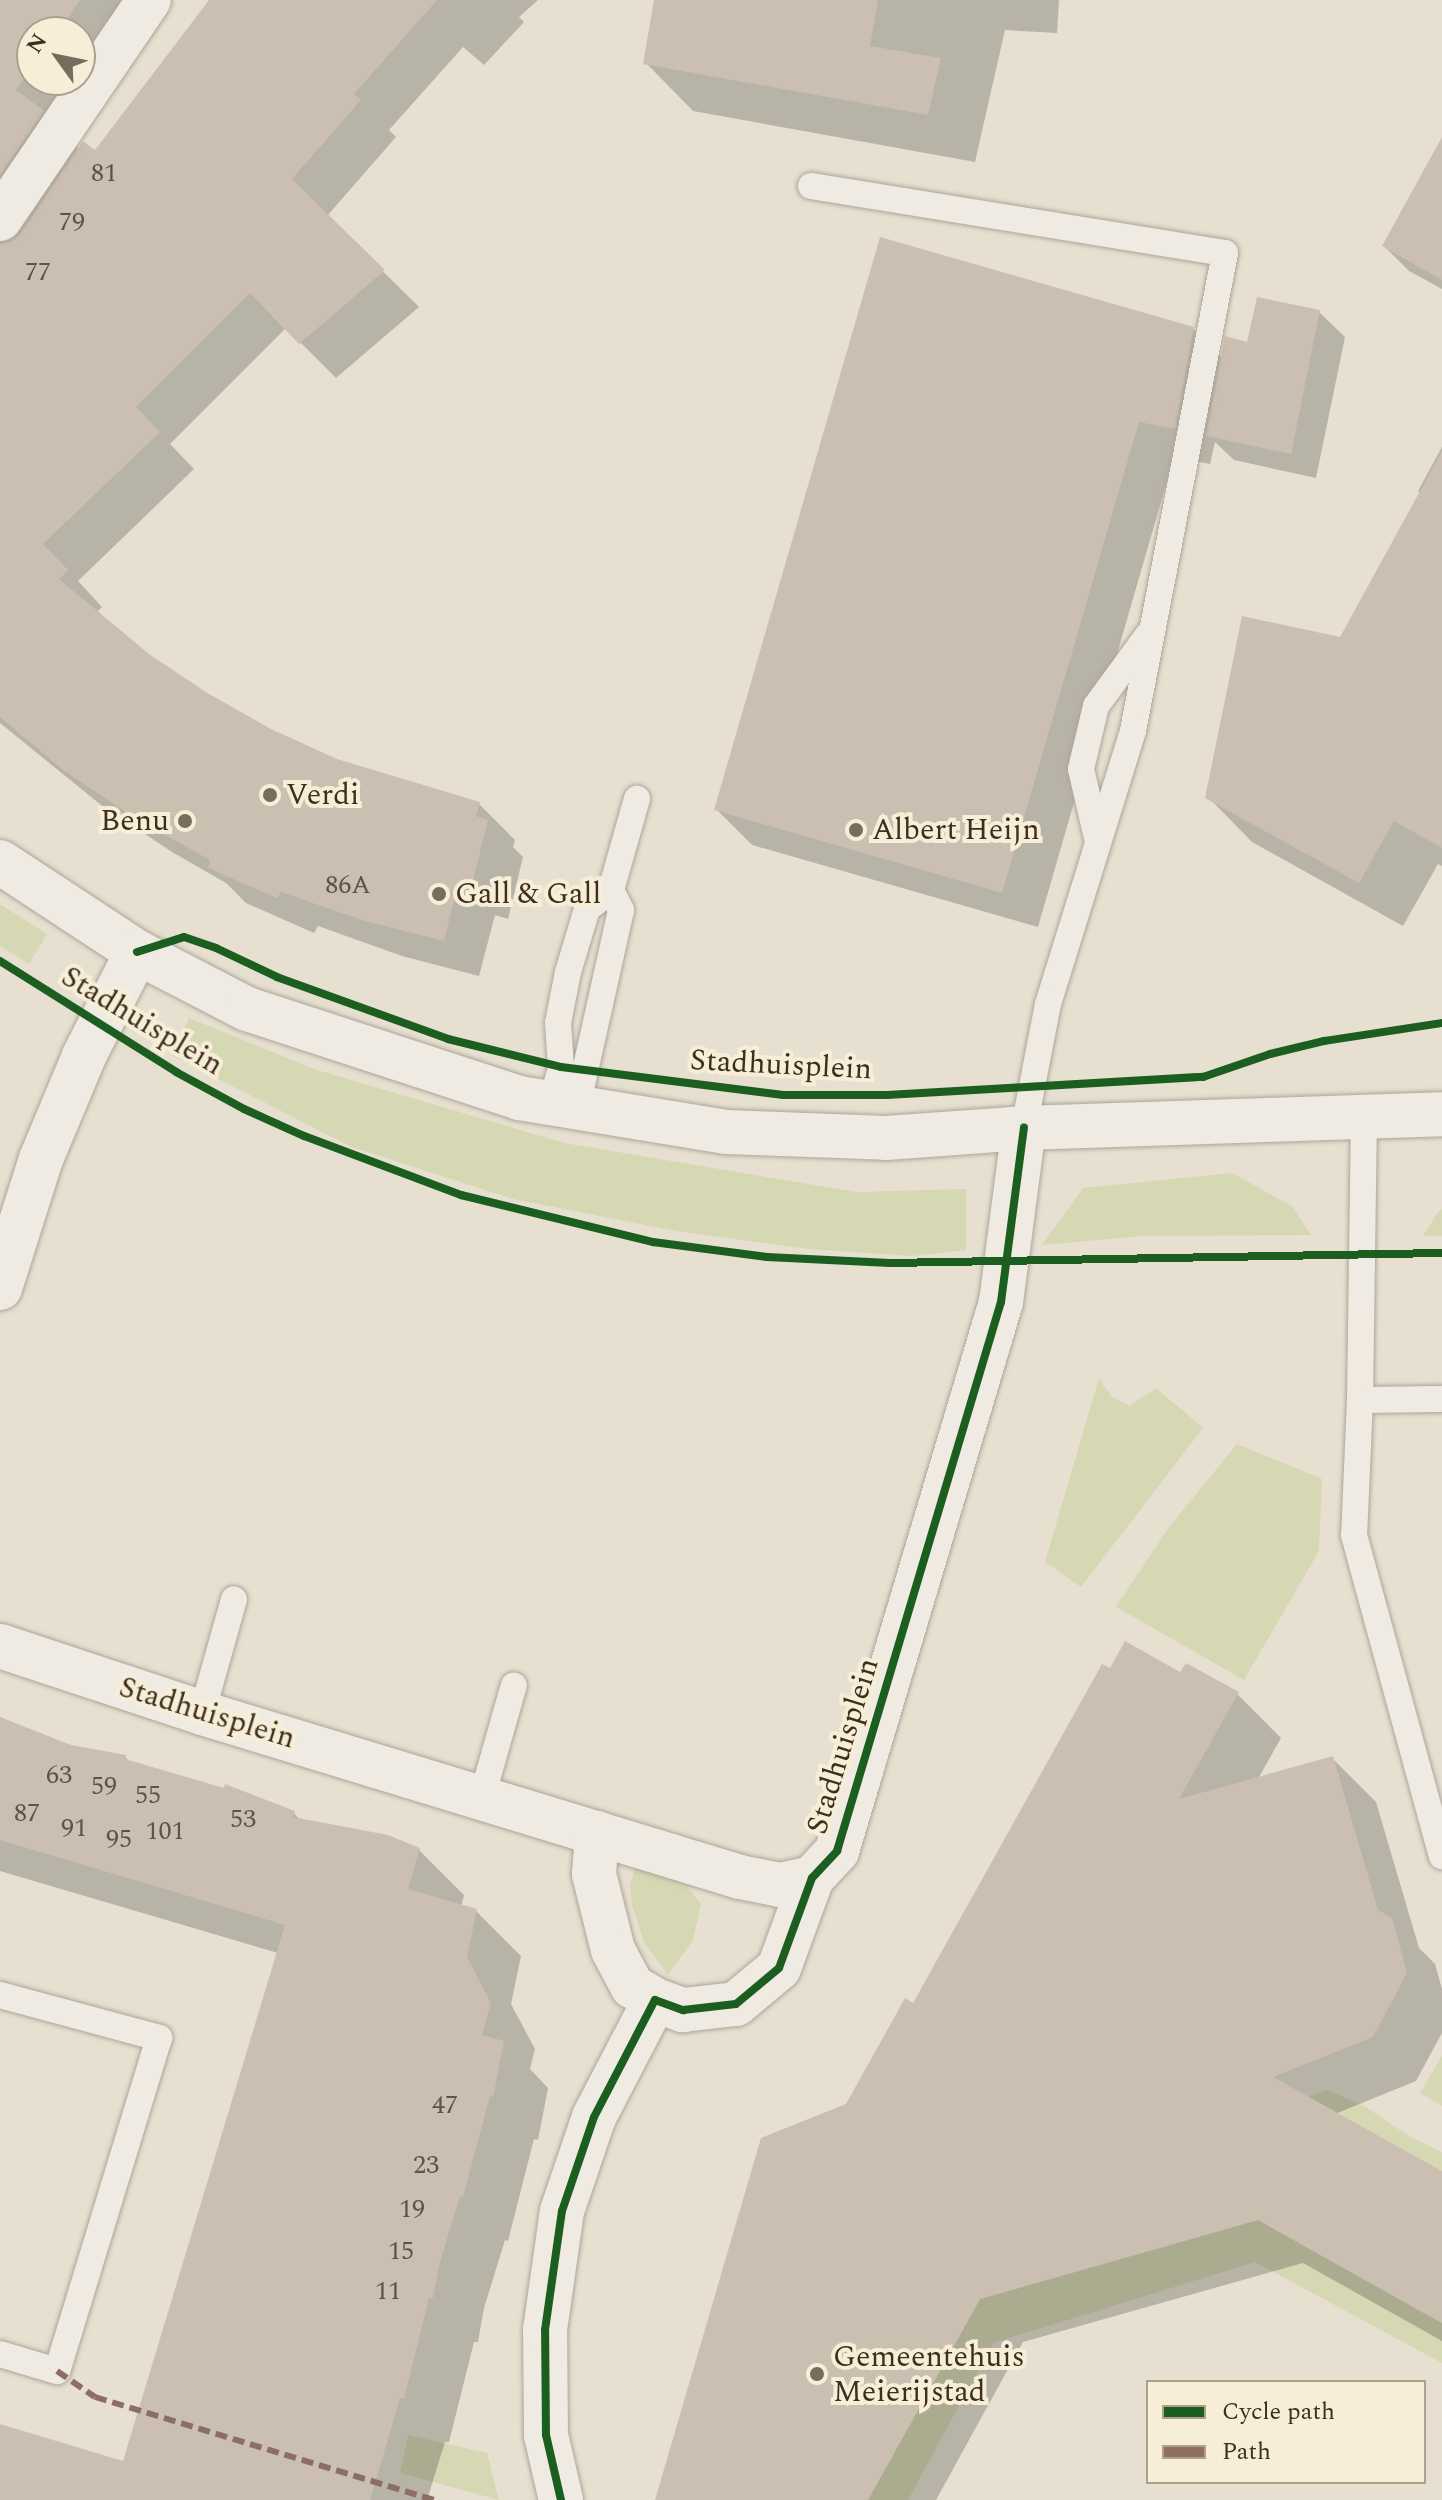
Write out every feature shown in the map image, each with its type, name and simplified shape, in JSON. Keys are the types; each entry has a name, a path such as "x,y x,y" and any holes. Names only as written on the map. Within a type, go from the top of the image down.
{"street":[{"path":"0,219 149,0"},
{"name":"Stadhuisplein","path":"0,862 137,952 247,1009 519,1098 726,1132 886,1138 1024,1128 1442,1114"},
{"name":"Stadhuisplein","path":"0,1288 41,1159 84,1056 137,952"},
{"name":"Stadhuisplein","path":"597,1833 594,1874 613,1950 632,1986 655,2000 683,2010 736,2004 779,1968 812,1878 837,1851 1001,1302 1024,1128"},
{"name":"Stadhuisplein","path":"0,1646 202,1713 740,1877 780,1885 812,1878"},
{"path":"561,2500 546,2435 545,2330 562,2211 594,2117 655,2000"}],"lane":[{"path":"811,186 1225,253 1133,731 1048,1004 1024,1128"},
{"path":"1098,842 1081,769 1096,706 1153,629"},
{"path":"564,1105 558,1023 568,972 587,909 611,890 637,799"},
{"path":"564,1105 621,910 611,890"},
{"path":"1364,1115 1360,1400 1354,1535 1442,1856"},
{"path":"1360,1400 1442,1399"},
{"path":"202,1713 234,1599"},
{"path":"482,1797 514,1685"},
{"path":"0,1995 159,2038 57,2371 0,2354"}],"green space":[{"path":"0,904 47,934 29,964 0,946"},
{"path":"189,1018 314,1069 564,1143 856,1192 966,1189 966,1250 912,1256 808,1249 676,1231 513,1199 352,1147 173,1056"},
{"path":"1232,1173 1293,1207 1311,1235 1143,1236 1042,1245 1083,1188"},
{"path":"1442,1209 1442,1236 1423,1236 1438,1212"},
{"path":"1099,1378 1111,1396 1129,1406 1156,1388 1203,1428 1081,1587 1045,1562"},
{"path":"1237,1444 1322,1479 1319,1551 1244,1680 1116,1607 1170,1526"},
{"path":"636,1865 666,1874 687,1886 701,1904 693,1940 668,1975 644,1942 632,1905 630,1885"},
{"path":"1442,2056 1442,2106 1420,2093"},
{"path":"1327,2090 1366,2107 1409,2136 1442,2152 1442,2171 1309,2097"},
{"path":"1258,2220 1430,2317 1442,2297 1442,2363 1255,2262 993,2343 908,2500 868,2500 980,2299"},
{"path":"408,2435 487,2453 499,2500 400,2473"}],"building":[{"path":"0,0 80,0 69,16 16,16 16,96 24,96 44,111 0,175"},
{"path":"209,0 437,0 354,94 361,100 292,179 385,270 299,344 250,293 136,407 160,432 43,544 68,570 59,579 149,654 209,694 271,729 337,759 480,802 476,816 488,820 472,884 459,881 444,941 365,921 281,892 277,898 208,868 210,860 133,817 63,770 0,717 0,244 12,241 21,233 83,141 95,150"},
{"path":"654,0 878,0 870,46 941,58 928,115 643,64"},
{"path":"1442,137 1442,280 1382,246"},
{"path":"880,237 1194,327 1175,429 1139,422 1002,893 714,810"},
{"path":"1257,297 1320,310 1291,454 1206,436 1225,336 1247,342"},
{"path":"1442,451 1442,848 1394,821 1359,883 1205,798 1242,616 1340,637"},
{"path":"1125,1641 1180,1672 1186,1663 1239,1692 1179,1799 1333,1756 1378,1910 1392,1918 1407,1973 1373,2037 1273,2077 1442,2171 1442,2323 1258,2220 980,2299 868,2500 655,2500 761,2138 846,2104 905,1998 913,2003 1102,1664 1110,1668"},
{"path":"0,1717 71,1745 126,1755 125,1759 224,1788 225,1784 295,1811 293,1817 388,1835 420,1848 408,1889 477,1909 467,1957 491,2003 482,2035 504,2041 493,2097 490,2096 463,2197 460,2196 440,2262 433,2298 429,2298 404,2399 400,2398 370,2500 0,2500 0,2424 123,2461 285,1925 0,1840"}],"marked path":[{"path":"57,2371 95,2397 435,2500"}],"cycle path":[{"path":"137,952 184,937 216,948 277,977 448,1039 561,1067 783,1095 887,1095 1203,1077 1270,1054 1324,1041 1442,1023"},
{"path":"0,961 176,1072 244,1109 304,1136 461,1195 653,1242 767,1257 890,1263 1442,1253"},
{"path":"561,2500 546,2435 545,2330 562,2211 594,2117 655,2000 683,2010 736,2004 779,1968 812,1878 837,1851 1001,1302 1024,1128"}],"place":[{"name":"Verdi","path":"270,795"},
{"name":"Benu","path":"185,821"},
{"name":"Albert Heijn","path":"856,830"},
{"name":"Gall & Gall","path":"439,894"},
{"name":"Gemeentehuis Meierijstad","path":"817,2374"}]}
